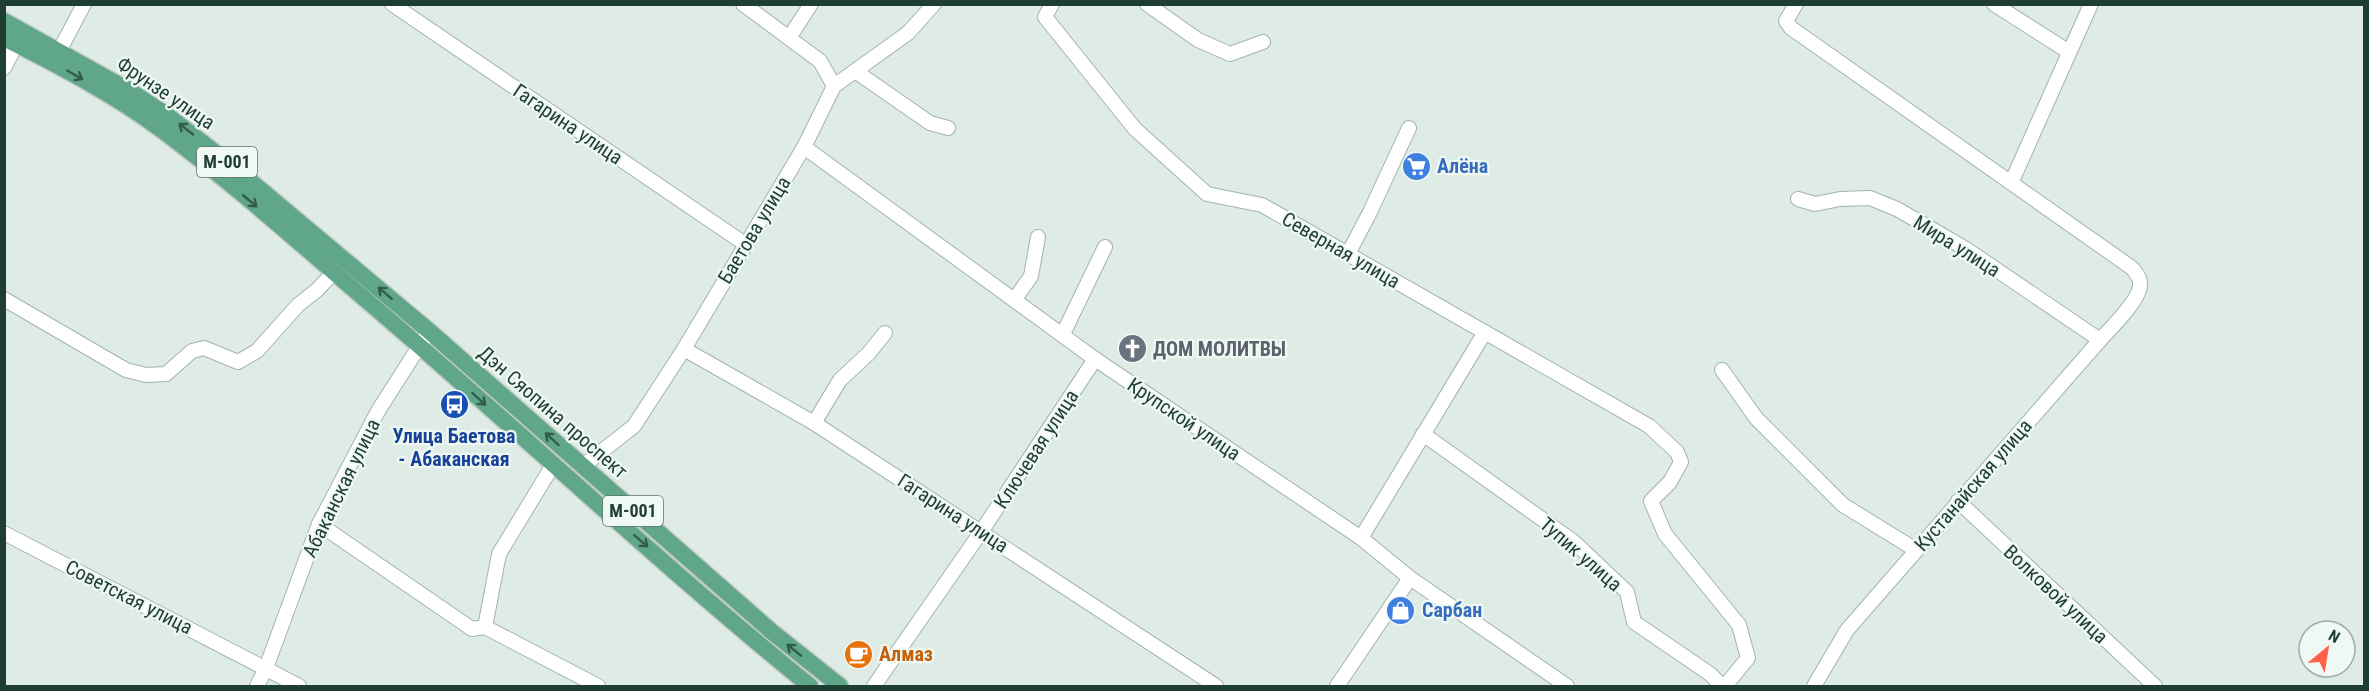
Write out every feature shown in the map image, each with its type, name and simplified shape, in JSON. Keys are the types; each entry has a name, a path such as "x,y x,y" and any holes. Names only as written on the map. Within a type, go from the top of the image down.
{"main road":[{"name":"Фрунзе улица","path":"4,21 15,38 168,116 312,231 425,338"},
{"name":"Фрунзе улица","path":"56,57 161,129 334,272 425,338"},
{"name":"Дэн Сяопина проспект","path":"425,338 553,465 808,686"},
{"name":"Дэн Сяопина проспект","path":"425,338 583,466 772,632 840,687"}],"street":[{"path":"56,57 84,4"},
{"name":"Гагарина улица","path":"392,4 745,244"},
{"path":"743,4 820,61 834,86"},
{"path":"789,38 811,4"},
{"name":"Баетова улица","path":"583,466 634,426 684,349 804,147 834,86 909,33 934,4"},
{"name":"Северная улица","path":"1052,4 1045,16 1121,112 1135,129 1207,194 1263,205 1649,426 1677,452 1681,462 1670,482 1651,501 1665,534 1739,625 1748,658 1723,687"},
{"path":"1147,4 1198,40 1230,54 1263,42"},
{"path":"1797,4 1786,21 1791,28 2012,181 2091,4"},
{"path":"1994,4 2069,52"},
{"path":"4,68 15,38"},
{"path":"855,71 930,123 948,128"},
{"path":"1348,254 1408,129"},
{"name":"Крупской улица","path":"804,147 1095,359 1361,538 1410,578 1567,687"},
{"name":"Кустанайская улица","path":"1814,687 1847,630 2100,340 2140,290 2140,278 2132,268 2012,181"},
{"name":"Мира улица","path":"1798,198 1815,204 1840,199 1870,198 1897,209 1966,249 2100,340"},
{"path":"1015,299 1031,276 1038,237"},
{"path":"1063,334 1105,247"},
{"path":"4,300 126,370 146,375 166,374 192,351 204,348 238,362 257,351 298,305 334,272"},
{"path":"1361,538 1485,332"},
{"path":"814,423 840,380 868,354 885,333"},
{"name":"Абаканская улица","path":"257,687 319,524 378,411 425,338"},
{"name":"Гагарина улица","path":"684,349 814,423 1216,687"},
{"name":"Ключевая улица","path":"874,687 981,532 1095,359"},
{"path":"1722,370 1756,418 1843,505 1916,550"},
{"name":"Тупик улица","path":"1423,434 1574,542 1627,592 1634,622 1710,674 1723,687"},
{"path":"485,627 499,554 553,465"},
{"name":"Волковой улица","path":"1958,501 2155,687"},
{"path":"319,524 472,629 485,627 598,687"},
{"name":"Советская улица","path":"4,533 300,687"},
{"path":"1337,687 1410,578"},
{"path":"808,686 819,670"}],"place":[{"name":"Алёна","path":"1416,166"},
{"name":"ДОМ МОЛИТВЫ","path":"1132,349"},
{"name":"Улица Баетова - Абаканская","path":"454,405"},
{"name":"Сарбан","path":"1401,610"},
{"name":"Алмаз","path":"858,654"}]}
